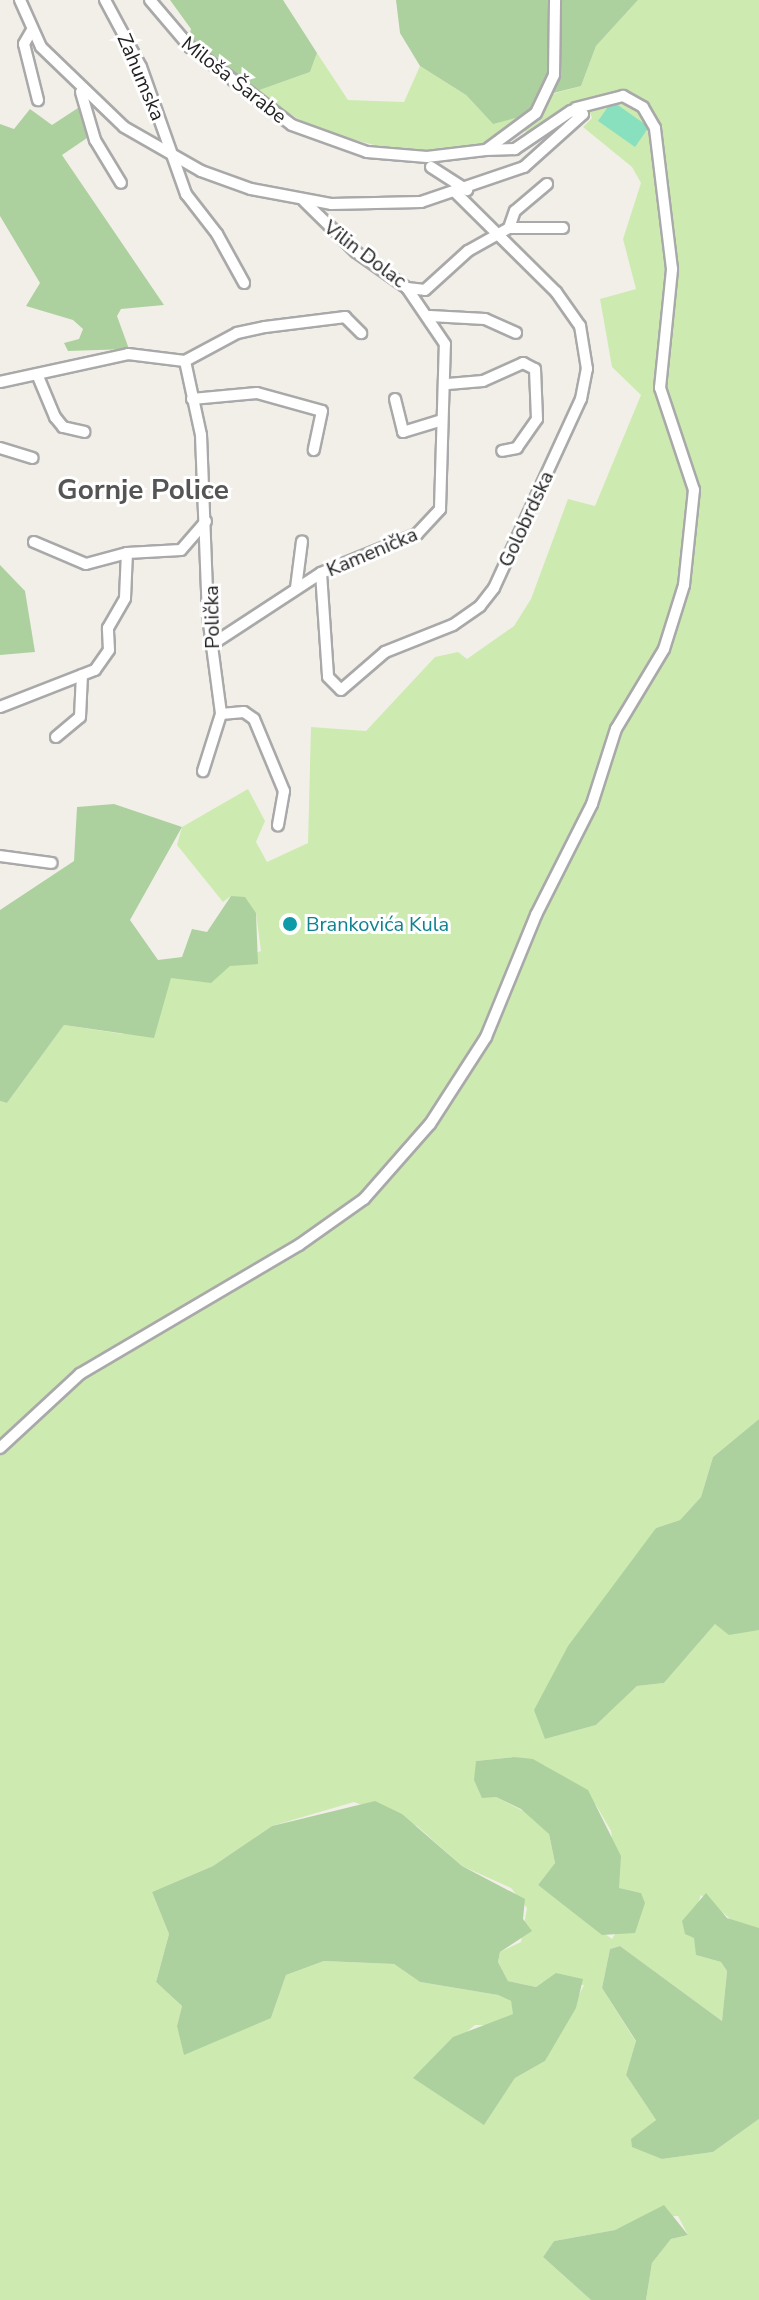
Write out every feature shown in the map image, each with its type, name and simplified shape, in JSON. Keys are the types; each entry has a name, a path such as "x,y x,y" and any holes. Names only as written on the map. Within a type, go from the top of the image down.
{"street":[{"path":"20,0 32,30 81,92 169,155 230,182 304,201 402,205 461,191 524,167 579,122 583,114 576,108"},
{"name":"Zahumska","path":"105,0 141,67 169,138 169,155 186,194 217,234 244,283"},
{"name":"Miloša Šarabe","path":"150,0 171,29 239,89 315,135 397,156 486,150 523,127 548,91 558,49 555,0"},
{"path":"32,30 24,44 38,100"},
{"path":"81,92 95,140 121,183"},
{"path":"0,1448 80,1374 364,1199 430,1124 486,1037 536,915 592,804 616,729 664,649 684,585 694,490 660,388 672,269 655,128 643,107 623,96 576,108 515,149 486,150"},
{"name":"Golobrdska","path":"321,573 328,677 341,690 385,652 465,618 494,588 581,399 587,369 575,318 497,236 461,191 431,167"},
{"name":"Vilin Dolac","path":"304,201 327,229 407,288 439,283 468,251 509,228 515,211 547,184"},
{"path":"509,228 563,228"},
{"name":"Kamenička","path":"211,645 321,573 430,525 444,496 440,421 448,384 445,344 430,316 407,288"},
{"path":"430,316 485,319 516,333"},
{"path":"0,382 128,354 185,361 237,333 265,327 345,317 361,333"},
{"name":"Polička","path":"185,361 207,519 211,645 221,714 203,771"},
{"path":"448,384 483,381 523,363 535,369 537,419 517,448 502,451"},
{"path":"37,374 55,417 63,427 84,432"},
{"path":"192,399 257,393 322,411 314,450"},
{"path":"395,399 403,432 440,421"},
{"path":"0,448 33,458"},
{"path":"34,542 86,564 127,553 181,550 207,519"},
{"path":"296,588 302,541"},
{"path":"0,707 95,670 109,650 108,628 125,598 127,553"},
{"path":"56,737 80,717 82,675"},
{"path":"221,714 244,712 254,719 284,791 278,825"},
{"path":"0,856 52,863"}],"green space":[{"path":"170,0 283,0 317,53 310,72 254,92 189,36 191,29"},
{"path":"396,0 638,0 596,46 581,86 542,96 520,125 520,117 493,124 466,95 420,66 400,33"},
{"path":"638,0 759,0 759,1419 713,1457 701,1497 680,1520 656,1528 545,1739 596,1725 637,1686 664,1683 715,1624 759,1630 759,1928 739,1926 701,1895 695,1912 696,1955 721,1962 727,1971 722,2021 620,1946 610,1949 602,1988 636,2042 626,2075 656,2120 643,2131 662,2159 713,2152 759,2119 759,2300 646,2300 652,2263 671,2239 688,2235 678,2216 643,2217 615,2230 554,2241 543,2257 591,2300 0,2300 0,1450 81,1375 365,1200 468,1069 583,821 618,730 676,622 696,490 662,388 672,299 656,128 630,98 616,92 572,108 531,138 525,131 549,95 581,86 596,46","holes":["514,1757 546,1766 596,1805 611,1831 619,1889 641,1893 612,1939 538,1885 555,1863 549,1834 535,1817 496,1797 476,1761","354,1802 417,1826 462,1866 511,1888 527,1908 521,1942 500,1952 498,1962 508,1981 536,1987 543,1982 584,1985 545,2061 515,2078 484,2124 414,2077 475,2025 497,2025 514,2014 511,2001 498,1995 420,1982 394,1964 324,1961 286,1975 271,2018 177,2026 182,2006 156,1982 169,1934 152,1892 213,1866 272,1826"]},
{"path":"317,53 348,100 404,102 420,66 466,95 492,123 520,117 520,125 478,148 396,151 315,129 254,92 310,72"},
{"path":"623,98 649,116 671,269 659,388 693,490 674,621 625,709 591,803 485,1037 429,1123 363,1198 79,1373 0,1446 0,1101 7,1103 64,1025 123,1034 171,978 193,977 261,951 256,913 231,896 223,902 177,845 182,827 248,789 265,821 256,842 267,862 308,843 311,727 366,731 435,657 458,652 467,659 514,626 531,599 568,499 595,506 641,395 612,367 600,299 636,289 623,239 641,183 632,167 583,127 592,118 588,107"},
{"path":"612,101 649,127 635,147 598,121"},
{"path":"81,106 87,138 62,155 164,305 121,309 117,316 129,349 68,351 64,343 79,339 83,329 73,320 26,306 40,283 0,216 0,124 14,129 30,109 52,125"},
{"path":"0,565 25,591 35,652 0,655"},
{"path":"114,804 182,827 130,920 158,960 182,957 192,929 207,932 231,896 245,897 256,913 258,964 230,966 211,983 171,978 154,1038 64,1025 7,1103 0,1101 0,910 74,861 77,807"},
{"path":"759,1419 759,1630 729,1635 715,1624 664,1683 637,1686 596,1725 545,1739 534,1710 568,1646 656,1528 680,1520 701,1497 713,1457"},
{"path":"514,1757 533,1759 588,1790 621,1856 619,1888 641,1893 645,1903 635,1933 602,1935 538,1885 555,1863 549,1834 521,1809 496,1797 482,1798 474,1780 476,1761"},
{"path":"375,1801 402,1814 462,1866 525,1899 523,1919 532,1931 500,1952 498,1962 508,1981 536,1987 556,1973 583,1979 576,2008 545,2061 515,2078 484,2125 413,2078 453,2037 513,2014 511,2001 498,1995 420,1982 394,1964 324,1961 286,1975 271,2018 184,2055 177,2026 182,2006 156,1982 169,1934 152,1892 213,1866 272,1826"},
{"path":"706,1893 727,1918 759,1928 759,2119 713,2152 662,2159 632,2147 631,2139 656,2120 626,2075 636,2041 602,1988 610,1949 620,1946 722,2021 727,1971 721,1962 696,1955 694,1938 685,1934 682,1921"},
{"path":"664,2205 688,2235 671,2239 652,2263 646,2300 591,2300 543,2257 554,2241 615,2230"}],"place":[{"name":"Brankovića Kula","path":"290,924"}],"district":[{"name":"Gornje Police","path":"143,490"}]}
